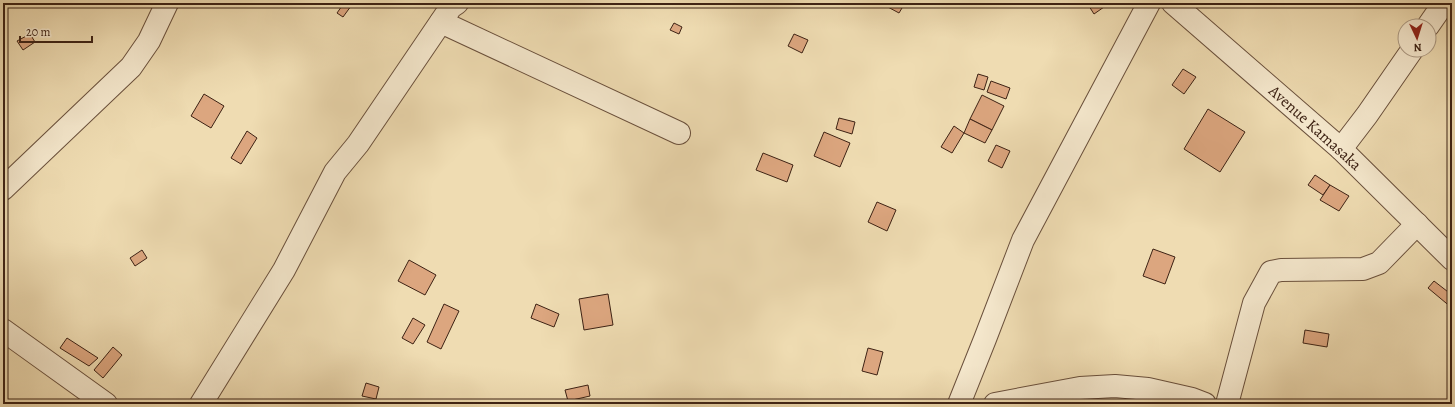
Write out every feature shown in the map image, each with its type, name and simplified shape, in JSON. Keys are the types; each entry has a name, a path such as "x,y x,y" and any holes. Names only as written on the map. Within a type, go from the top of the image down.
{"street":[{"path":"3,189 131,67 149,41 168,3"},
{"path":"201,404 284,270 335,172 358,144 451,7 458,3"},
{"path":"959,404 1023,240 1149,3"},
{"name":"Avenue Kamasaka","path":"1173,3 1341,149 1452,259"},
{"path":"1434,18 1444,3"},
{"path":"441,22 679,133"},
{"path":"1341,149 1367,115 1406,58"},
{"path":"1227,404 1254,303 1271,272 1281,270 1363,269 1380,263 1417,224"},
{"path":"3,330 106,404"},
{"path":"995,404 1080,388 1116,386 1148,389 1192,399 1206,404"}],"building":[{"path":"344,3 351,6 343,17 337,13"},
{"path":"887,3 905,3 899,13 886,6"},
{"path":"1087,3 1101,3 1104,7 1094,14"},
{"path":"674,23 682,27 679,34 670,30"},
{"path":"30,34 35,42 23,50 17,41"},
{"path":"794,34 808,40 802,53 788,46"},
{"path":"1183,69 1196,77 1184,94 1172,85"},
{"path":"978,74 988,77 984,90 974,87"},
{"path":"991,81 1010,88 1006,99 987,92"},
{"path":"204,94 224,106 211,128 191,116"},
{"path":"982,95 1004,106 992,130 970,119"},
{"path":"1208,109 1245,132 1220,172 1184,149"},
{"path":"839,118 855,122 852,134 836,129"},
{"path":"970,119 992,130 985,143 964,133"},
{"path":"954,126 964,133 952,153 941,147"},
{"path":"247,131 257,138 241,164 231,158"},
{"path":"824,132 850,143 840,167 814,156"},
{"path":"996,145 1010,151 1002,168 988,161"},
{"path":"763,153 793,165 787,182 756,170"},
{"path":"1315,175 1330,185 1323,195 1308,185"},
{"path":"1330,185 1349,196 1339,211 1320,200"},
{"path":"877,202 896,210 887,231 868,222"},
{"path":"1153,249 1175,257 1165,284 1143,276"},
{"path":"142,250 147,258 135,266 130,258"},
{"path":"409,260 436,275 425,295 398,281"},
{"path":"1434,281 1452,295 1452,308 1428,288"},
{"path":"608,294 613,325 584,330 579,299"},
{"path":"444,304 459,311 441,349 427,342"},
{"path":"536,304 559,314 554,327 531,318"},
{"path":"413,318 425,325 413,344 402,338"},
{"path":"1305,330 1329,334 1327,347 1303,343"},
{"path":"67,338 98,358 89,366 60,348"},
{"path":"113,347 122,355 103,378 94,370"},
{"path":"868,348 883,352 877,375 862,371"},
{"path":"366,383 379,387 376,399 362,396"},
{"path":"588,385 590,396 568,401 565,390"}]}
